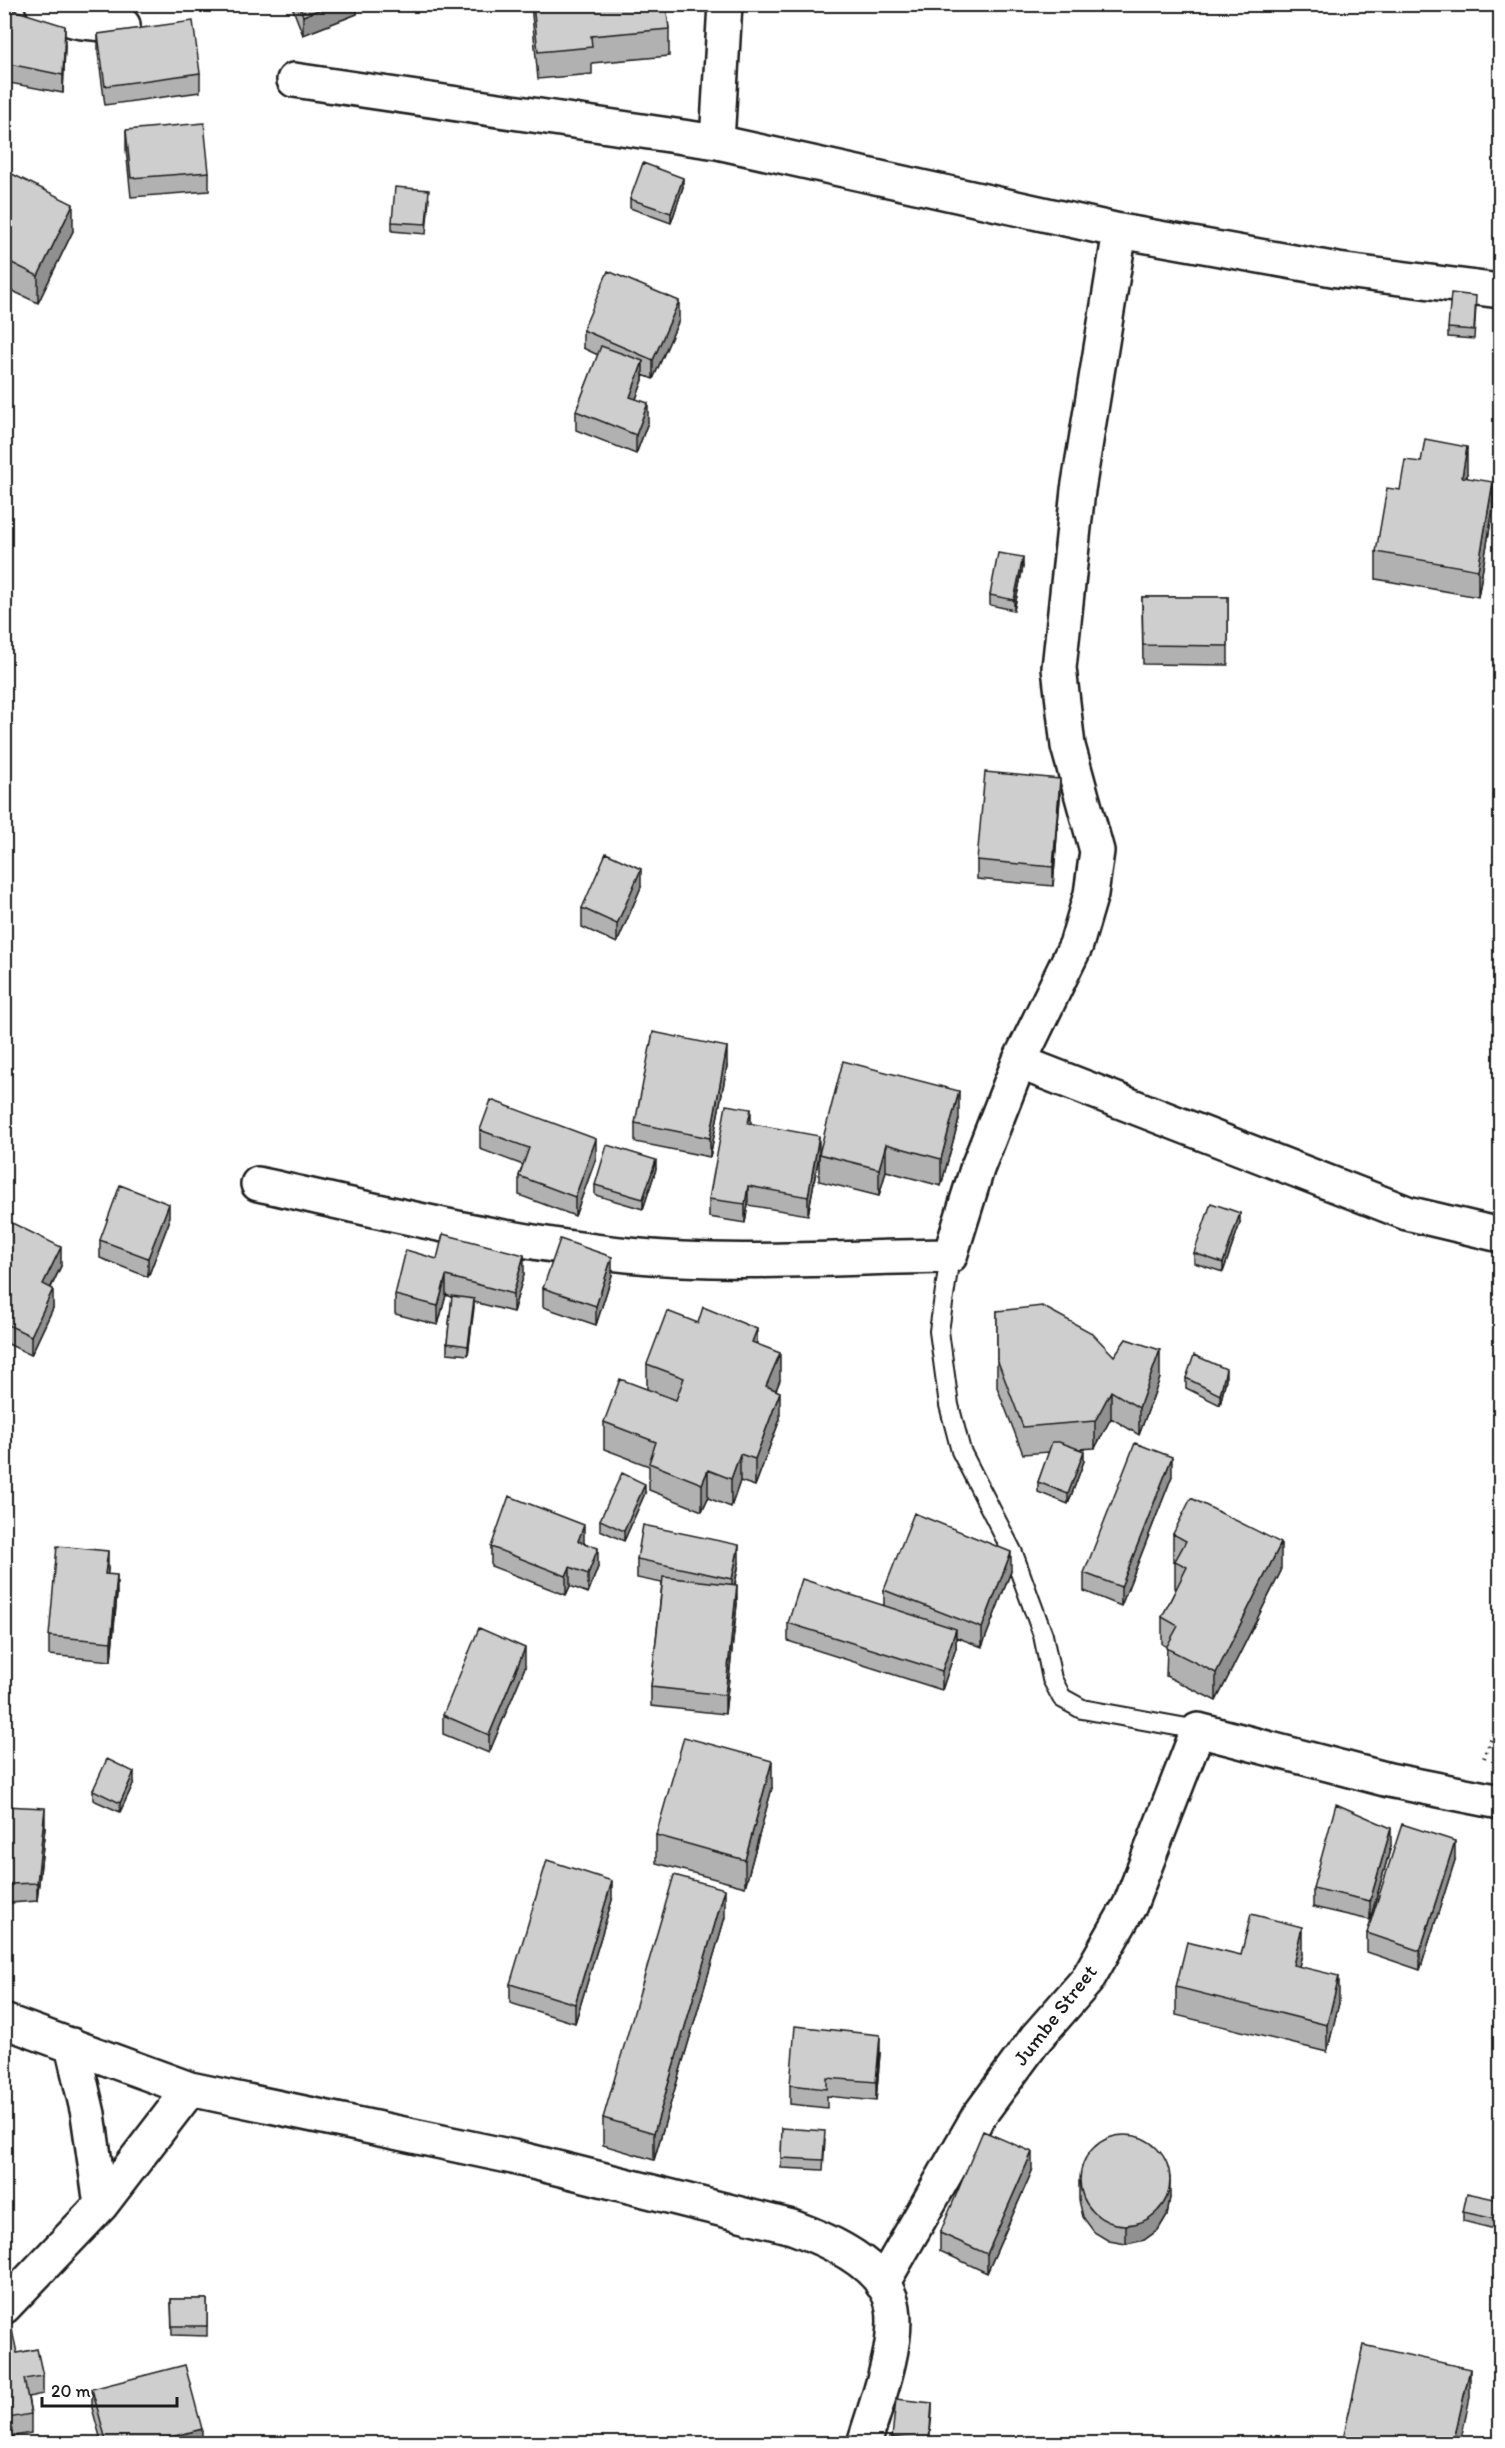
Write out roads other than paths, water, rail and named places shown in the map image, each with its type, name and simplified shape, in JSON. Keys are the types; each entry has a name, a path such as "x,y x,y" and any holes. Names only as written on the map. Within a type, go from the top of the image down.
{"street":[{"path":"42,4 52,14 76,22 123,25"},
{"path":"717,142 725,4"},
{"path":"294,80 717,142 1120,231 1338,270 1500,291"},
{"path":"258,1184 486,1234 627,1255 735,1262 950,1256 977,1169 1018,1062 1076,945 1091,894 1097,851 1068,746 1059,668 1078,490 1120,231"},
{"path":"1018,1062 1407,1213 1500,1235"},
{"path":"1198,1730 1389,1780 1500,1802"},
{"name":"Jumbe Street","path":"882,2284 978,2116 1036,2037 1087,1980 1124,1915 1198,1730"},
{"path":"4,2020 190,2089 513,2157 792,2227 826,2239 858,2259 882,2284 893,2308 889,2362 864,2444"},
{"path":"72,2045 88,2114 101,2205"},
{"path":"4,2307 101,2205 190,2089"}],"lane":[{"path":"950,1256 939,1331 949,1405 961,1451 1013,1553 1043,1635 1052,1679 1062,1698 1082,1709 1198,1730"}]}
